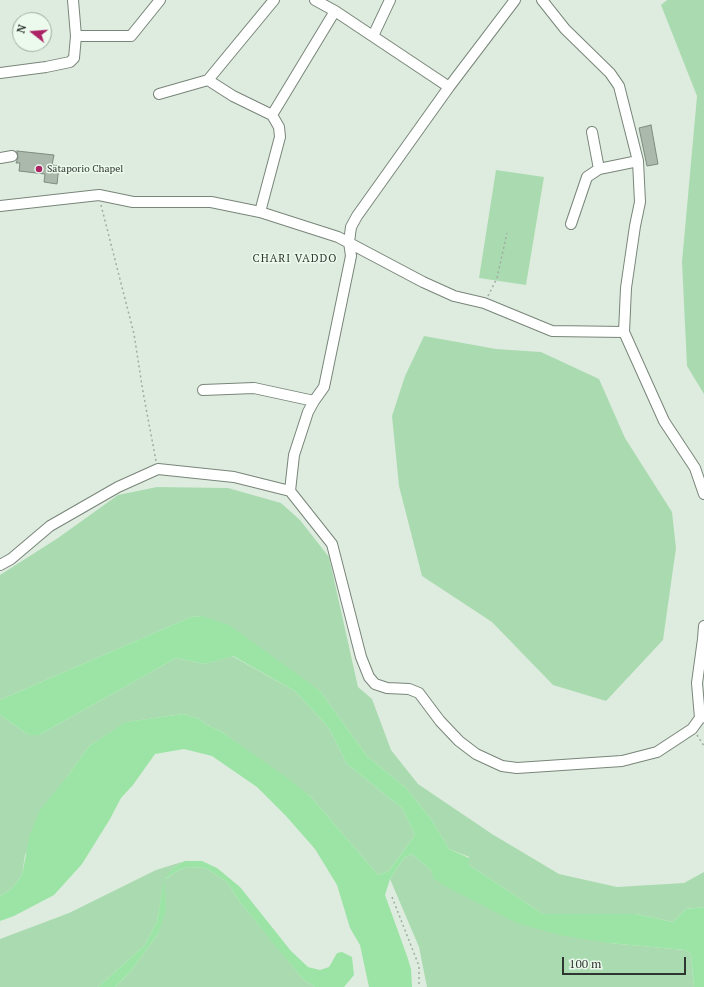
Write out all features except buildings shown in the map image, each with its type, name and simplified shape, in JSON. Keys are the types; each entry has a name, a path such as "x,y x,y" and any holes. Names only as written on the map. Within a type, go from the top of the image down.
{"street":[{"path":"0,73 67,64 74,58 76,36 73,0"},
{"path":"76,36 131,36 160,0"},
{"path":"159,94 208,80 274,0"},
{"path":"315,0 335,11 449,87"},
{"path":"373,36 390,0"},
{"path":"290,491 294,455 308,412 324,387 351,256 349,242 351,227 357,216 449,87 515,0"},
{"path":"542,0 565,29 610,73 619,86 638,161 640,202 626,288 624,332 664,421 695,468 704,494"},
{"path":"272,115 335,11"},
{"path":"208,80 233,96 272,115 279,127 280,137 260,212"},
{"path":"592,132 599,169"},
{"path":"0,158 12,156"},
{"path":"571,224 587,177 599,169 638,161"},
{"path":"0,206 99,194 133,202 211,202 260,212 338,237 423,282 454,296 484,303 552,331 624,332"},
{"path":"203,390 254,388 314,401"},
{"path":"0,566 11,559 50,526 118,487 158,469 234,477 290,491 332,544 361,657 369,677 376,684 387,688 409,689 419,693 440,721 459,741 476,754 502,766 517,768 622,761 657,752 692,729 702,718 697,683 704,626"}],"path":[{"path":"99,194 134,334 143,392 158,469"},
{"path":"484,303 497,278 507,233"},
{"path":"692,729 704,746"},
{"path":"392,897 419,966 418,987"}],"shaded area":[{"path":"667,0 704,0 704,394 687,366 682,262 697,96 661,5"},
{"path":"496,170 544,177 526,285 479,278"},
{"path":"424,336 496,349 541,352 599,379 625,438 672,512 676,548 663,640 606,701 553,685 492,622 422,576 399,486 392,416 405,376"},
{"path":"157,487 228,488 281,503 300,520 329,557 358,687 372,699 391,750 418,784 492,834 559,874 617,887 684,883 704,872 704,907 686,909 673,922 636,914 543,914 469,865 469,857 449,849 431,819 406,788 367,756 320,691 201,616 191,617 0,700 0,575 58,538 118,495"},
{"path":"201,616 229,625 320,691 367,756 406,788 431,819 449,849 469,858 469,865 543,914 636,914 673,922 686,909 704,907 704,987 694,987 691,954 685,950 609,943 560,935 517,923 445,886 433,878 432,871 412,854 404,858 390,879 385,895 411,969 412,987 369,987 360,945 350,928 337,885 315,849 286,816 257,787 212,756 184,749 155,754 133,785 121,798 110,819 82,864 54,895 14,916 0,921 0,896 11,889 22,875 30,834 40,810 67,777 89,746 126,722 183,714 200,719 205,724 222,732 311,797 378,875 389,871 415,835 402,808 347,764 329,728 295,691 233,656 205,664 176,658 39,735 29,735 0,715 0,700 191,617"},
{"path":"232,656 295,691 329,728 347,764 402,808 415,835 389,871 378,875 311,797 222,732 205,724 200,719 183,714 127,722 89,746 67,777 25,855 22,875 11,889 0,896 0,715 29,735 39,735 176,658 205,664"},
{"path":"412,854 432,871 609,943 685,950 691,954 694,987 427,987 419,947 390,879 404,858"},
{"path":"185,861 173,868 166,879 175,872 187,867 206,868 227,882 240,902 303,979 315,987 115,987 130,972 158,934 164,882 157,921 145,945 98,987 0,987 0,939 69,913 156,870"},
{"path":"185,861 202,861 217,868 240,887 291,951 308,967 320,970 329,967 337,953 342,952 352,957 354,975 344,987 315,987 303,979 240,902 227,882 206,868 187,867 175,872 164,880 173,868"},
{"path":"164,880 166,910 158,934 130,972 115,987 98,987 145,945 157,921"}],"place":[{"name":"Sataporio Chapel","path":"39,169"}],"district":[{"name":"CHARI VADDO","path":"295,259"}]}
